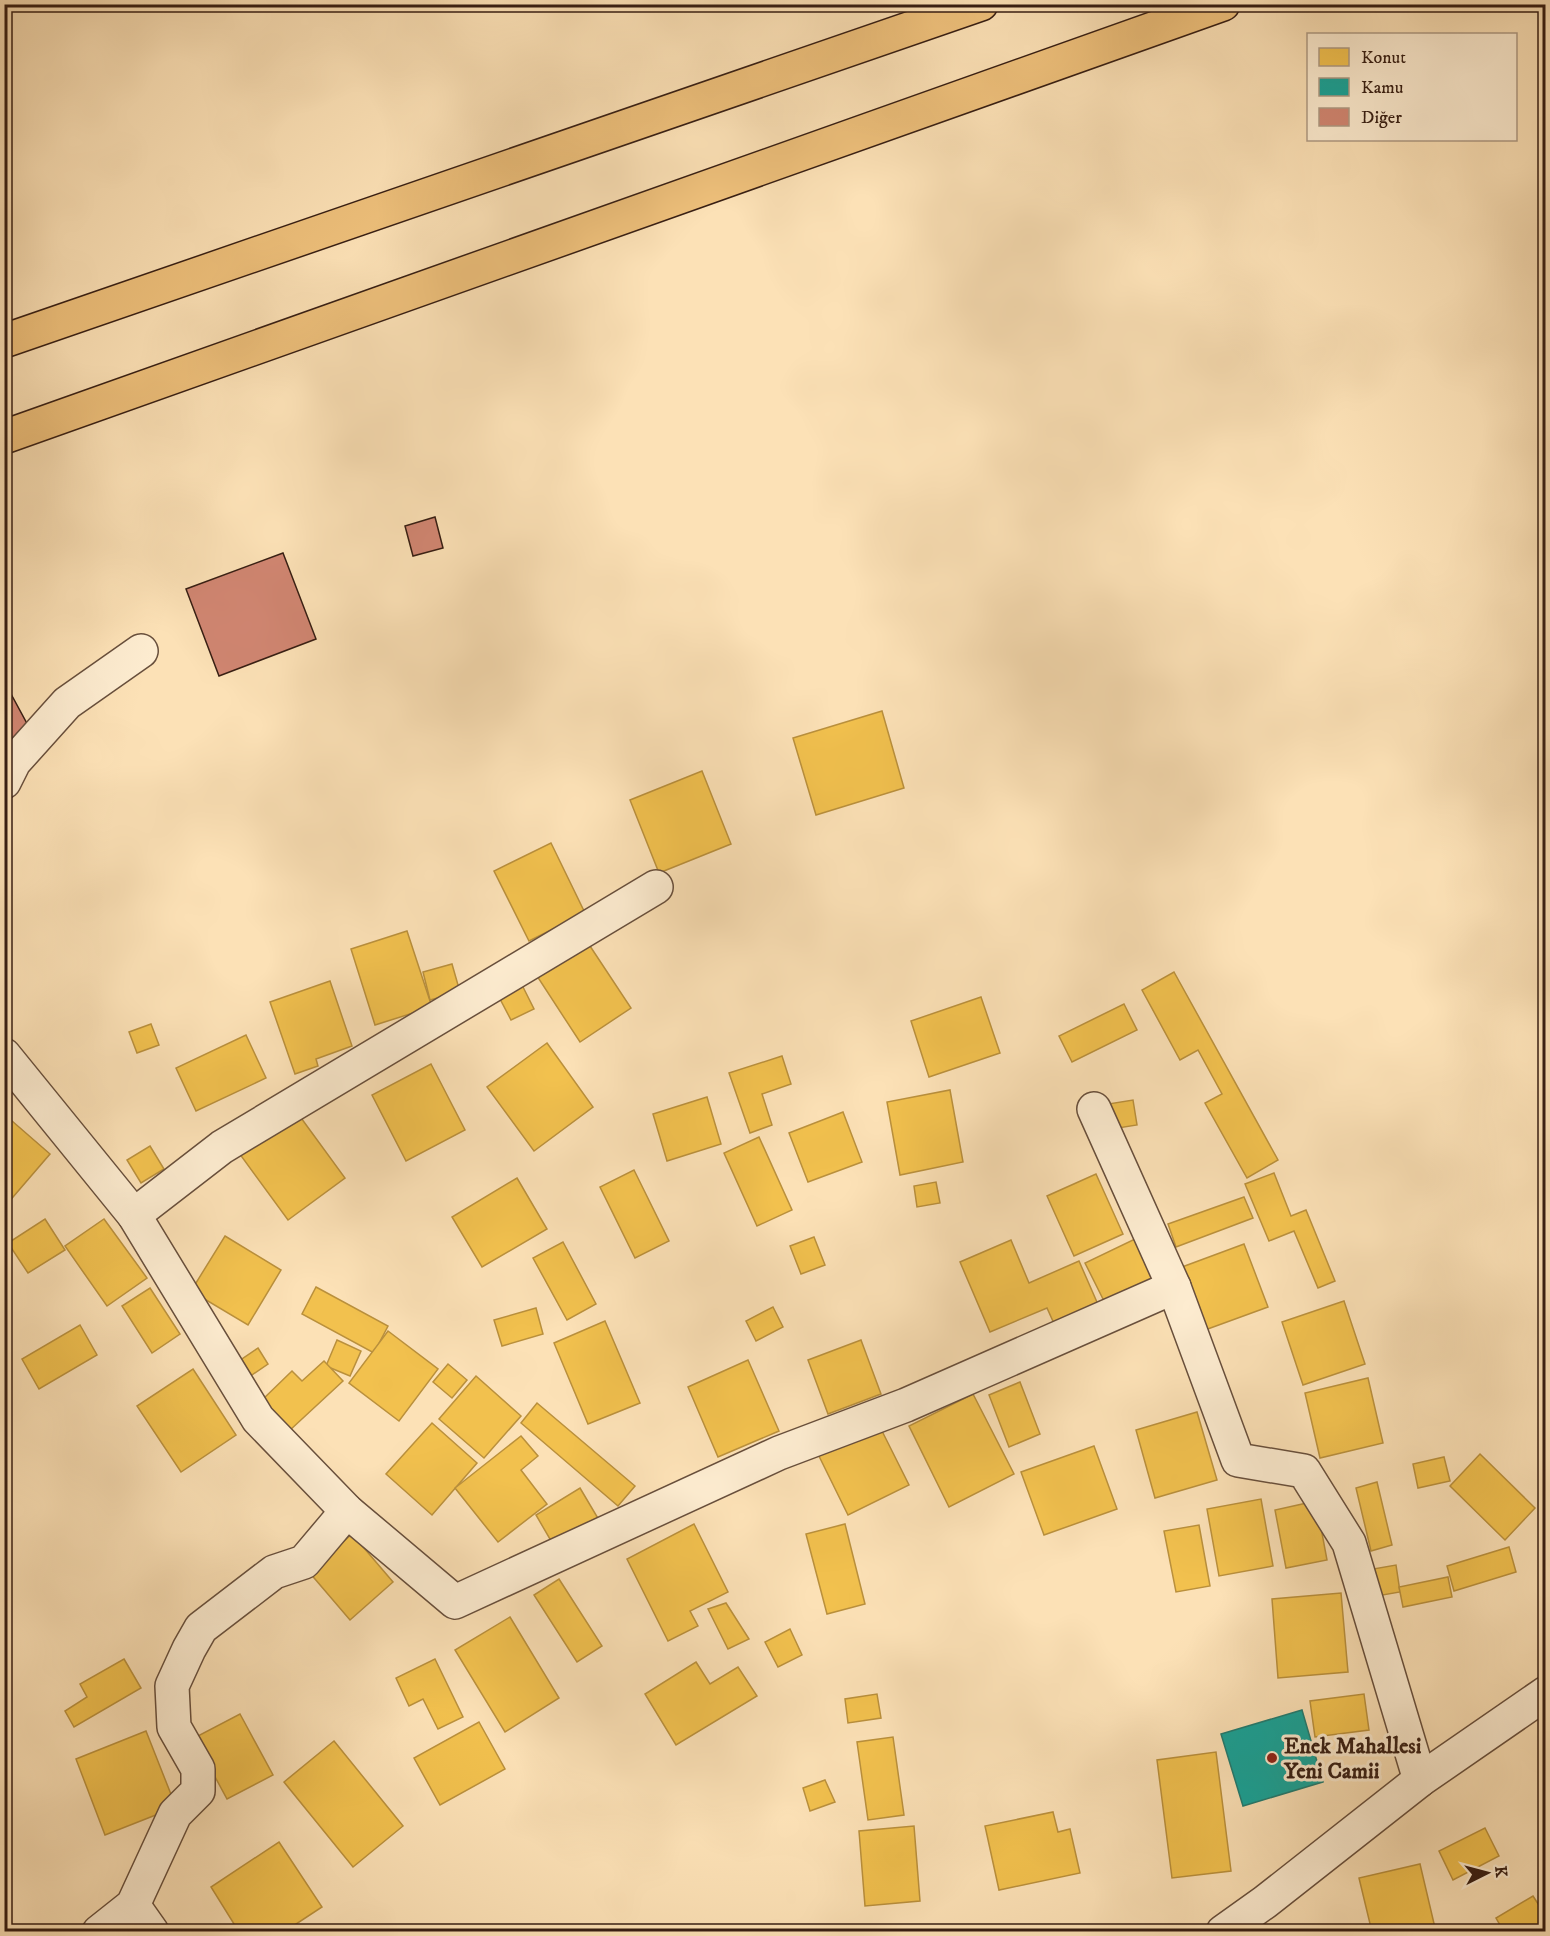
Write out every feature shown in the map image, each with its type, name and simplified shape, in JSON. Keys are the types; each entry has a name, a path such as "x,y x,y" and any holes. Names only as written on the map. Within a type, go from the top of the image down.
{"main road":[{"path":"4,341 981,4"},
{"path":"4,437 1223,4"}],"street":[{"path":"4,782 14,762 67,703 141,651"},
{"path":"134,1215 222,1147 656,887"},
{"path":"4,1055 134,1215 258,1419 347,1511 455,1602 779,1453 906,1405 1174,1287"},
{"path":"1094,1109 1174,1287 1238,1460 1304,1471 1349,1543 1420,1780"},
{"path":"99,1932 133,1905 175,1814 198,1791 198,1769 174,1726 172,1686 201,1628 274,1572 304,1563 347,1511"},
{"path":"1223,1932 1265,1902 1420,1780 1545,1693"},
{"path":"133,1905 152,1932"}],"building: Konut":[{"path":"882,711 904,788 816,815 793,738"},
{"path":"702,771 731,844 659,873 630,800"},
{"path":"551,843 585,913 529,941 494,871"},
{"path":"407,931 432,1007 375,1025 351,949"},
{"path":"588,943 631,1008 580,1042 537,976"},
{"path":"452,964 460,992 430,1000 423,972"},
{"path":"1174,972 1278,1160 1247,1178 1205,1103 1222,1094 1198,1050 1180,1060 1142,990"},
{"path":"330,981 352,1046 316,1059 318,1066 295,1074 270,1002"},
{"path":"522,985 534,1009 511,1020 499,997"},
{"path":"981,997 1000,1053 929,1077 911,1021"},
{"path":"1124,1004 1137,1030 1072,1062 1059,1036"},
{"path":"151,1024 159,1045 137,1053 129,1032"},
{"path":"246,1035 266,1078 196,1111 176,1068"},
{"path":"547,1043 593,1107 534,1151 487,1087"},
{"path":"782,1056 791,1084 762,1094 772,1125 750,1133 729,1073"},
{"path":"431,1064 465,1130 406,1161 372,1095"},
{"path":"950,1090 963,1162 900,1175 887,1102"},
{"path":"707,1097 721,1144 667,1161 653,1114"},
{"path":"1133,1100 1137,1125 1112,1129 1108,1104"},
{"path":"296,1111 345,1178 288,1220 239,1153"},
{"path":"843,1112 862,1162 808,1182 789,1133"},
{"path":"4,1114 50,1154 7,1204 4,1202"},
{"path":"759,1137 792,1210 757,1226 724,1153"},
{"path":"150,1146 164,1169 141,1183 127,1160"},
{"path":"634,1170 669,1241 635,1258 600,1187"},
{"path":"1274,1173 1291,1216 1306,1210 1335,1281 1318,1288 1294,1231 1269,1241 1245,1184"},
{"path":"1096,1174 1123,1234 1074,1256 1047,1196"},
{"path":"517,1178 547,1229 482,1267 452,1217"},
{"path":"936,1182 940,1203 917,1207 914,1186"},
{"path":"1244,1197 1253,1218 1176,1247 1168,1224"},
{"path":"45,1219 65,1250 28,1273 8,1243"},
{"path":"104,1219 147,1278 107,1306 65,1246"},
{"path":"225,1236 281,1270 248,1325 191,1291"},
{"path":"814,1237 825,1265 801,1274 790,1246"},
{"path":"1135,1239 1155,1280 1106,1305 1085,1263"},
{"path":"1011,1240 1029,1283 1079,1261 1100,1309 1056,1328 1047,1308 990,1332 960,1262"},
{"path":"563,1242 596,1304 567,1320 533,1258"},
{"path":"1244,1244 1268,1307 1205,1330 1182,1267"},
{"path":"316,1287 388,1326 374,1353 302,1314"},
{"path":"150,1288 180,1334 152,1353 122,1306"},
{"path":"1344,1301 1365,1364 1303,1385 1282,1322"},
{"path":"773,1307 783,1327 756,1341 746,1321"},
{"path":"536,1308 543,1334 502,1346 494,1320"},
{"path":"605,1321 640,1403 588,1424 554,1343"},
{"path":"80,1325 97,1355 39,1389 22,1359"},
{"path":"388,1331 438,1369 399,1421 349,1383"},
{"path":"337,1340 361,1351 350,1376 326,1366"},
{"path":"861,1340 881,1394 828,1414 808,1360"},
{"path":"258,1348 268,1364 249,1377 239,1361"},
{"path":"748,1360 779,1431 718,1457 688,1387"},
{"path":"324,1361 343,1381 289,1431 261,1401 292,1371 302,1381"},
{"path":"448,1364 467,1380 452,1398 433,1382"},
{"path":"193,1369 236,1435 181,1472 137,1406"},
{"path":"476,1376 521,1416 484,1458 439,1419"},
{"path":"1368,1378 1383,1443 1320,1458 1305,1393"},
{"path":"1020,1382 1040,1434 1009,1447 989,1395"},
{"path":"973,1394 1014,1474 949,1507 909,1426"},
{"path":"537,1403 635,1486 618,1506 521,1423"},
{"path":"1197,1412 1217,1480 1155,1498 1136,1430"},
{"path":"432,1423 477,1463 432,1515 386,1474"},
{"path":"879,1425 909,1485 848,1515 814,1446"},
{"path":"521,1436 538,1456 521,1470 547,1504 498,1542 455,1488"},
{"path":"1094,1446 1117,1509 1044,1535 1021,1472"},
{"path":"1480,1454 1535,1508 1505,1540 1450,1486"},
{"path":"1444,1457 1450,1481 1418,1488 1413,1464"},
{"path":"1377,1482 1392,1545 1371,1551 1356,1488"},
{"path":"580,1488 599,1520 554,1546 536,1515"},
{"path":"1261,1499 1273,1566 1219,1576 1207,1509"},
{"path":"1316,1501 1327,1560 1286,1568 1275,1510"},
{"path":"694,1524 728,1592 690,1611 698,1626 668,1641 627,1559"},
{"path":"845,1524 865,1604 827,1614 806,1534"},
{"path":"1199,1525 1210,1586 1176,1592 1164,1531"},
{"path":"352,1534 393,1582 350,1620 309,1572"},
{"path":"1509,1547 1516,1572 1454,1591 1447,1566"},
{"path":"1396,1565 1400,1592 1377,1596 1373,1569"},
{"path":"1448,1577 1452,1597 1403,1607 1399,1587"},
{"path":"559,1579 602,1646 577,1662 534,1595"},
{"path":"1341,1593 1348,1672 1278,1678 1272,1599"},
{"path":"726,1603 749,1639 728,1649 708,1609"},
{"path":"510,1617 559,1698 505,1732 455,1650"},
{"path":"790,1629 802,1655 778,1667 765,1642"},
{"path":"124,1659 141,1688 74,1727 65,1711 87,1697 80,1684"},
{"path":"435,1659 463,1717 438,1729 423,1699 409,1706 396,1678"},
{"path":"696,1662 710,1684 738,1667 757,1696 676,1745 645,1694"},
{"path":"877,1694 881,1718 848,1723 845,1699"},
{"path":"1364,1694 1369,1730 1315,1737 1310,1701"},
{"path":"240,1714 273,1775 227,1799 194,1738"},
{"path":"479,1722 505,1769 440,1805 414,1758"},
{"path":"146,1731 176,1807 105,1835 76,1759"},
{"path":"893,1737 904,1815 868,1820 857,1742"},
{"path":"334,1741 403,1826 353,1867 284,1782"},
{"path":"1216,1752 1231,1871 1172,1878 1157,1760"},
{"path":"825,1780 835,1802 810,1811 803,1788"},
{"path":"1053,1812 1058,1832 1070,1829 1080,1873 999,1890 985,1826"},
{"path":"914,1826 920,1901 865,1906 859,1831"},
{"path":"1485,1828 1499,1856 1453,1880 1439,1851"},
{"path":"279,1842 322,1907 284,1932 239,1932 211,1887"},
{"path":"1420,1864 1436,1932 1372,1932 1359,1878"},
{"path":"1533,1896 1546,1916 1546,1932 1504,1932 1496,1918"}],"building: Kamu":[{"name":"Enek Mahallesi Yeni Camii","path":"1302,1710 1323,1782 1243,1806 1221,1734"}],"building: Diğer":[{"path":"435,517 443,548 413,556 405,526"},
{"path":"283,553 316,639 219,676 186,589"},
{"path":"4,681 31,731 4,743"}],"place":[{"name":"Enek Mahallesi Yeni Camii","path":"1272,1758"}]}
